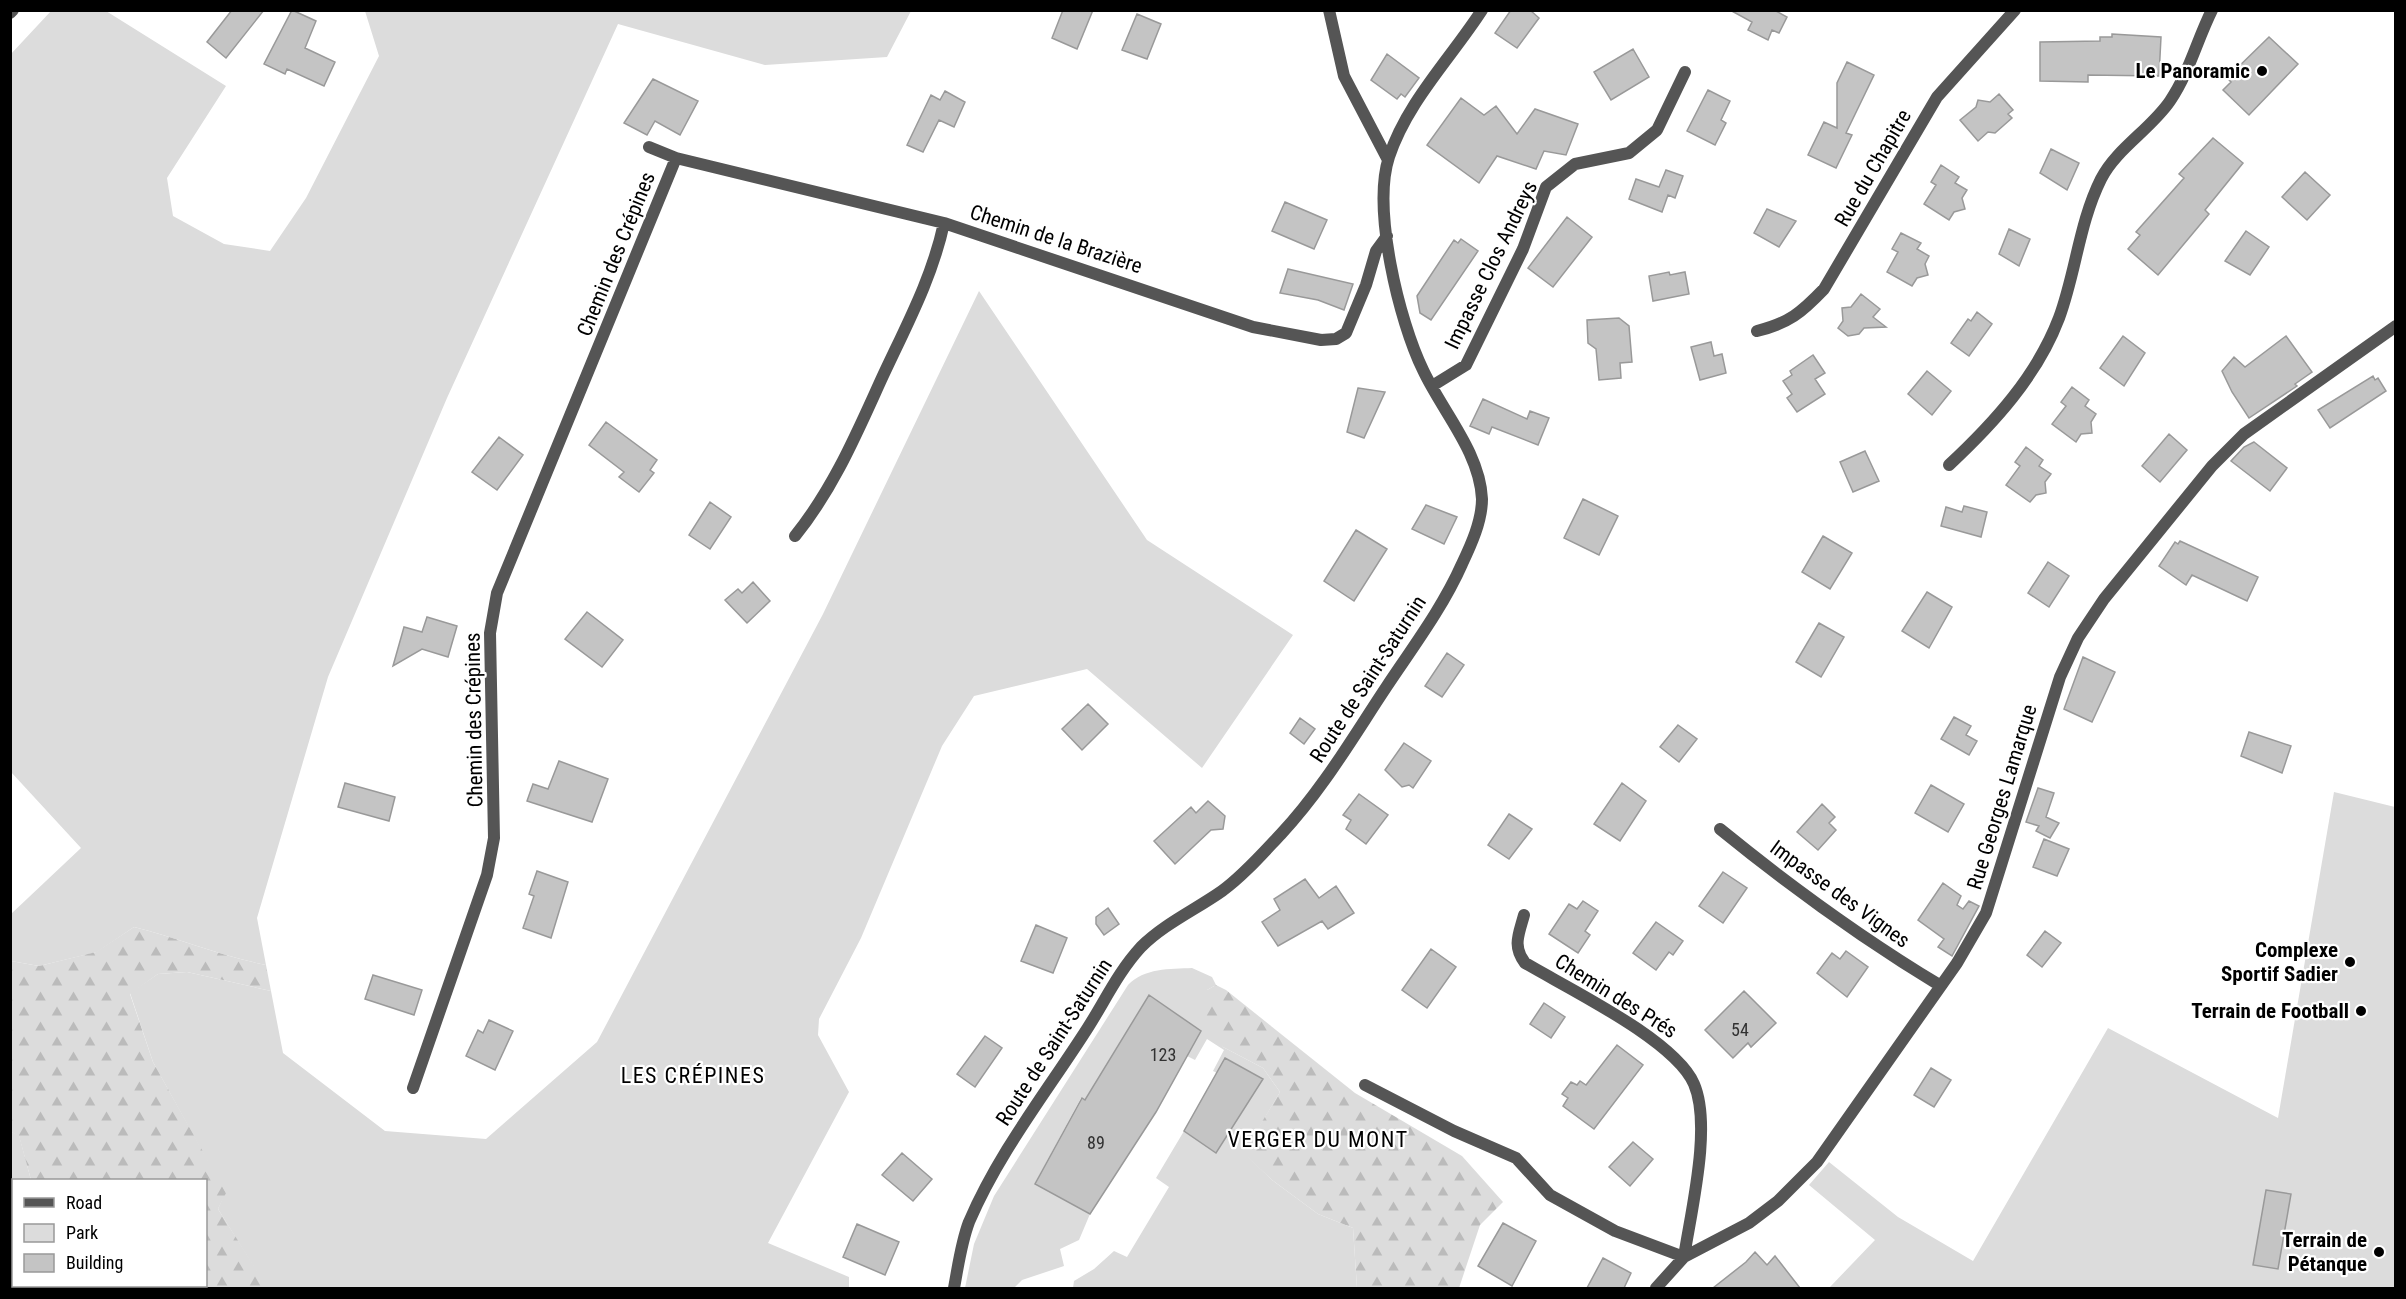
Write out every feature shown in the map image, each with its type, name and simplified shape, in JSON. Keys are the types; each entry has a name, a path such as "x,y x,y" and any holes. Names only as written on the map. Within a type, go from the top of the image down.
{"street":[{"path":"1329,10 1344,76 1388,160"},
{"name":"Route de Saint-Saturnin","path":"954,1288 968,1225 991,1178 1041,1095 1087,1029 1118,975 1143,945 1160,931 1225,889 1277,838 1317,792 1438,607 1461,566 1477,526 1482,501 1477,473 1422,369 1403,318 1387,236 1383,194 1388,160 1399,132 1423,92 1482,10"},
{"name":"Rue du Chapitre","path":"1757,330 1784,324 1805,309 1824,289 1937,97 2015,10"},
{"path":"1949,465 2011,401 2041,356 2060,317 2089,206 2102,176 2170,101 2191,61 2212,10"},
{"name":"Impasse Clos Andreys","path":"1432,386 1466,365 1523,249 1546,187 1575,164 1629,153 1657,130 1685,72"},
{"name":"Chemin de la Brazière","path":"649,147 676,158 944,223 1253,327 1321,340 1336,339 1346,333 1366,285 1376,251 1387,236"},
{"name":"Chemin des Crépines","path":"413,1088 487,875 494,838 490,633 497,593 676,158"},
{"path":"795,536 815,512 849,453 936,260 944,223"},
{"name":"Rue Georges Lamarque","path":"1656,1288 1684,1257 1749,1223 1778,1201 1817,1162 1941,986 1986,912 2060,677 2078,639 2104,599 2212,466 2244,434 2396,326"},
{"name":"Impasse des Vignes","path":"1720,829 1802,894 1886,953 1941,986"},
{"name":"Chemin des Prés","path":"1524,915 1516,942 1517,952 1526,963 1662,1044 1683,1064 1695,1085 1700,1109 1701,1141 1684,1257"},
{"path":"1365,1085 1454,1131 1516,1158 1550,1195 1615,1231 1684,1257"}],"green space":[{"path":"51,11 106,11 226,86 167,178 173,216 224,244 270,251 306,198 379,56 365,11 911,11 887,57 765,65 618,24 447,398 328,677 257,918 266,965 134,927 97,952 39,966 11,961 11,914 81,848 11,772 10,55"},
{"path":"979,291 1147,540 1293,635 1202,768 1087,669 974,696 942,746 861,938 819,1019 818,1035 849,1092 768,1243 849,1277 849,1288 267,1288 218,1209 225,1193 153,1062 130,993 158,974 187,972 271,991 283,1053 385,1131 486,1139 597,1042 823,614"},
{"path":"2334,792 2395,807 2395,1288 1829,1288 1875,1240 1809,1185 1829,1162 1898,1217 1973,1261 2108,1028 2278,1118"},
{"path":"134,927 266,965 271,991 187,972 158,974 130,994 153,1062 226,1193 218,1209 268,1288 11,1288 12,1249 12,1287 207,1287 207,1179 31,1179 19,1136 11,1132 11,961 39,966 96,952"},
{"path":"1192,968 1212,977 1216,985 1207,990 1223,1047 1263,1068 1280,1092 1244,1153 1272,1180 1318,1214 1353,1228 1357,1288 1073,1288 1074,1281 1094,1269 1114,1251 1127,1257 1169,1187 1156,1178 1184,1131 1216,1153 1263,1079 1226,1058 1217,1073 1213,1071 1224,1050 1207,1039 1195,1060 1187,1056 1201,1031 1149,995 1085,1100 1081,1098 1035,1183 1090,1214 1079,1240 1060,1249 1064,1266 1022,1280 1014,1288 965,1288 974,1244 994,1196 1128,985 1134,979 1149,972"},
{"path":"1216,985 1226,990 1355,1093 1462,1156 1503,1202 1480,1225 1459,1288 1357,1288 1353,1228 1318,1214 1272,1180 1243,1153 1280,1092 1263,1068 1223,1047 1206,1021 1207,990"},
{"path":"11,1132 19,1135 31,1179 12,1179 11,1250"}],"building":[{"path":"232,10 264,10 226,58 207,42"},
{"path":"292,10 316,21 305,48 335,62 324,86 287,69 285,74 264,64"},
{"path":"1063,10 1093,10 1077,49 1052,38"},
{"path":"1511,10 1530,10 1539,18 1517,48 1495,33"},
{"path":"1730,10 1774,10 1787,17 1779,33 1772,30 1768,40 1748,30 1752,22"},
{"path":"1137,14 1161,24 1147,59 1122,50"},
{"path":"2112,34 2161,37 2159,76 2088,75 2088,82 2040,81 2040,42 2100,41 2100,37 2112,37"},
{"name":"Le Panoramic","path":"2269,37 2298,64 2249,115 2223,90 2231,82 2227,78"},
{"path":"1633,49 1649,77 1611,100 1594,72"},
{"path":"1387,54 1419,78 1405,97 1401,94 1397,99 1371,80"},
{"path":"1847,62 1874,75 1846,133 1852,135 1836,168 1808,155 1824,122 1837,128 1837,83"},
{"path":"653,79 698,101 680,135 655,121 647,135 624,123"},
{"path":"1708,90 1730,101 1721,120 1726,123 1715,145 1687,131"},
{"path":"945,91 965,102 954,127 939,120 923,152 907,145 931,95 940,100"},
{"path":"1999,94 2013,110 2008,114 2012,118 1995,133 1988,132 1978,141 1960,120 1976,107 1978,100 1990,102"},
{"path":"1461,98 1484,115 1496,106 1517,134 1535,109 1578,124 1566,155 1544,151 1536,169 1497,156 1479,183 1427,145"},
{"path":"2213,138 2243,163 2205,210 2209,214 2158,275 2128,249 2140,235 2136,232 2184,178 2179,174"},
{"path":"2051,149 2079,163 2067,190 2040,173"},
{"path":"1941,165 1959,177 1955,183 1967,190 1962,198 1965,209 1954,212 1949,220 1924,204 1936,185 1931,182"},
{"path":"1666,170 1683,176 1675,198 1668,195 1662,212 1629,199 1636,179 1659,187"},
{"path":"2305,172 2330,195 2307,220 2282,197"},
{"path":"1285,202 1327,220 1314,249 1272,231"},
{"path":"1767,209 1796,221 1779,247 1754,233"},
{"path":"1567,217 1592,237 1553,287 1528,268"},
{"path":"2009,229 2030,239 2019,266 1999,254"},
{"path":"2246,231 2269,247 2250,275 2225,261"},
{"path":"1901,233 1921,243 1917,249 1929,256 1925,264 1928,275 1917,278 1912,286 1887,272 1898,252 1892,249"},
{"path":"1461,239 1478,251 1431,320 1420,313 1417,296 1454,240 1458,243"},
{"path":"1288,269 1353,284 1344,310 1318,300 1280,293"},
{"path":"1669,272 1670,275 1685,272 1689,294 1653,301 1649,276"},
{"path":"1861,294 1880,309 1873,317 1886,327 1864,328 1859,334 1848,336 1838,328 1843,321 1842,308 1851,307"},
{"path":"1977,312 1992,324 1969,356 1951,343 1968,319 1971,321"},
{"path":"1619,318 1629,326 1632,362 1620,363 1621,378 1599,380 1596,349 1588,343 1587,320"},
{"path":"2123,336 2145,353 2124,386 2100,368"},
{"path":"2286,336 2312,372 2295,384 2297,386 2249,418 2222,371 2234,357 2245,367"},
{"path":"1711,342 1714,356 1722,354 1726,373 1700,380 1691,347"},
{"path":"1813,355 1825,373 1815,379 1825,394 1797,412 1787,398 1792,394 1783,381 1792,375 1790,371"},
{"path":"1927,371 1951,391 1932,415 1908,394"},
{"path":"2373,376 2375,380 2378,378 2386,391 2330,428 2318,410"},
{"path":"2072,387 2089,400 2085,406 2096,414 2091,422 2092,433 2081,434 2076,442 2052,424 2066,406 2061,402"},
{"path":"1358,388 1385,392 1364,438 1347,432"},
{"path":"1483,399 1527,419 1530,411 1549,418 1538,445 1492,427 1489,434 1470,426"},
{"path":"606,422 657,460 650,470 654,473 639,492 619,477 624,472 589,445"},
{"path":"2169,434 2187,450 2160,482 2142,466"},
{"path":"499,437 523,455 497,490 472,472"},
{"path":"2254,442 2287,468 2270,491 2231,461 2244,447"},
{"path":"2026,447 2043,460 2039,466 2051,474 2045,482 2046,493 2036,495 2030,502 2006,485 2020,466 2015,462"},
{"path":"1865,451 1879,481 1853,492 1840,462"},
{"path":"1583,499 1618,516 1599,555 1564,538"},
{"path":"710,502 731,517 710,549 689,535"},
{"path":"1426,505 1457,517 1444,544 1412,529"},
{"path":"1964,506 1987,512 1981,537 1941,526 1946,507 1962,512"},
{"path":"1356,530 1387,549 1354,601 1324,581"},
{"path":"1823,536 1852,553 1830,589 1802,572"},
{"path":"2180,541 2258,577 2247,601 2192,575 2186,585 2159,566 2175,542 2178,544"},
{"path":"2048,562 2069,576 2049,607 2028,593"},
{"path":"753,582 770,601 747,623 725,600 738,589 742,593"},
{"path":"1927,592 1952,607 1929,648 1902,631"},
{"path":"587,612 623,640 602,667 565,639"},
{"path":"427,617 457,626 448,657 422,649 393,666 404,627 422,632"},
{"path":"1819,623 1844,637 1821,677 1796,662"},
{"path":"1447,653 1464,665 1442,697 1425,686"},
{"path":"2083,657 2115,672 2092,722 2064,709"},
{"path":"1088,704 1108,724 1082,750 1062,729"},
{"path":"1954,717 1971,726 1966,735 1977,741 1969,755 1941,739"},
{"path":"1300,718 1315,729 1304,744 1290,733"},
{"path":"1678,725 1697,739 1679,762 1660,747"},
{"path":"2249,732 2291,746 2282,773 2241,756"},
{"path":"1404,743 1431,761 1413,788 1409,785 1402,787 1385,770"},
{"path":"559,761 608,779 592,822 527,801 533,784 548,789"},
{"path":"345,783 395,797 389,821 338,807"},
{"path":"1622,783 1646,801 1620,841 1594,824"},
{"path":"1931,785 1964,804 1948,832 1915,813"},
{"path":"2038,788 2054,793 2046,817 2059,823 2050,838 2036,831 2039,826 2026,822"},
{"path":"1359,794 1388,815 1366,844 1346,829 1351,820 1343,815"},
{"path":"1208,801 1225,816 1223,829 1211,830 1175,864 1154,841 1191,807 1196,813"},
{"path":"1822,804 1835,817 1829,823 1836,830 1818,850 1797,832"},
{"path":"1509,814 1532,829 1509,859 1488,845"},
{"path":"2044,839 2069,849 2057,876 2033,867"},
{"path":"537,871 568,882 551,938 523,928 534,896 529,894"},
{"path":"1723,872 1747,888 1723,923 1699,906"},
{"path":"1305,879 1319,898 1336,886 1354,913 1328,929 1322,921 1278,946 1262,922 1280,910 1274,899"},
{"path":"1943,883 1961,896 1957,905 1963,909 1969,901 1979,906 1952,956 1938,947 1944,939 1918,920"},
{"path":"1583,901 1598,911 1585,931 1590,935 1578,953 1549,934 1569,904 1577,909"},
{"path":"1108,908 1119,924 1104,935 1096,924 1096,917"},
{"path":"1656,922 1683,941 1673,955 1669,952 1656,970 1633,953"},
{"path":"1036,925 1067,938 1053,973 1021,961"},
{"path":"2045,931 2061,943 2042,967 2027,955"},
{"path":"1431,949 1456,967 1427,1008 1402,990"},
{"path":"1846,951 1868,967 1847,997 1817,973 1832,953 1840,959"},
{"path":"373,975 422,990 414,1015 365,999"},
{"path":"1744,991 1776,1023 1751,1047 1748,1043 1733,1058 1705,1030"},
{"path":"1149,995 1201,1031 1156,1112 1090,1214 1035,1184 1082,1098 1085,1100"},
{"path":"1544,1003 1565,1017 1551,1038 1530,1024"},
{"path":"489,1020 513,1031 495,1070 466,1056 478,1030 483,1033"},
{"path":"985,1036 1002,1048 975,1087 957,1074"},
{"path":"1617,1045 1643,1065 1594,1129 1563,1106 1568,1098 1562,1094 1571,1082 1577,1085 1580,1081 1586,1085"},
{"path":"1225,1058 1263,1079 1216,1153 1184,1131"},
{"path":"1931,1068 1951,1080 1934,1107 1914,1095"},
{"path":"1633,1142 1653,1159 1630,1186 1609,1167"},
{"path":"902,1153 932,1179 913,1201 882,1175"},
{"path":"2266,1190 2291,1194 2278,1269 2253,1265"},
{"path":"1503,1223 1536,1241 1512,1286 1478,1266"},
{"path":"857,1224 899,1242 885,1275 843,1257"},
{"path":"1755,1252 1767,1265 1775,1256 1800,1288 1713,1288"},
{"path":"1603,1258 1631,1273 1624,1288 1587,1288"}],"place":[{"name":"Le Panoramic","path":"2262,71"},
{"name":"Complexe Sportif Sadier","path":"2350,962"},
{"name":"Terrain de Football","path":"2361,1011"},
{"name":"Terrain de Pétanque","path":"2379,1252"}],"district":[{"name":"LES CRÉPINES","path":"693,1075"},
{"name":"VERGER DU MONT","path":"1318,1139"}]}
